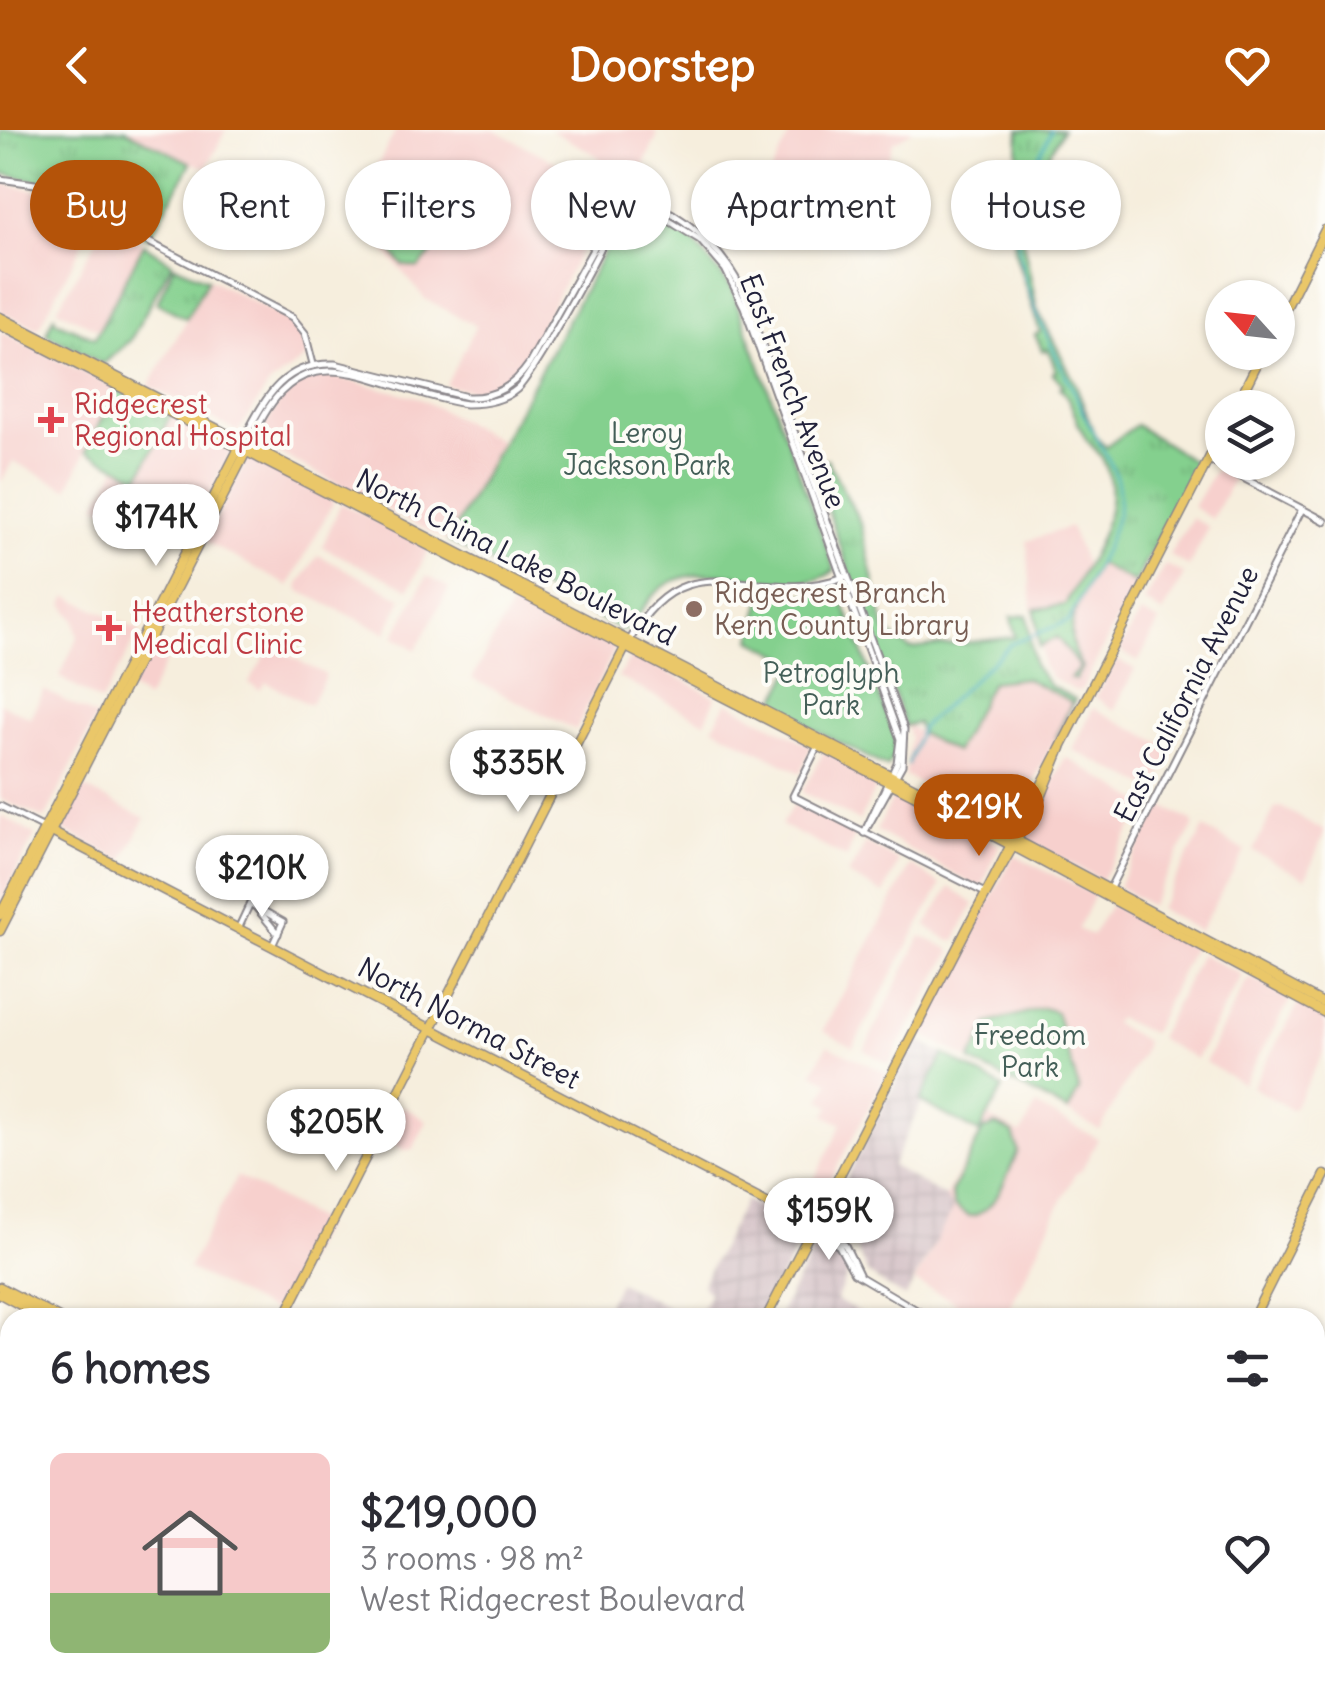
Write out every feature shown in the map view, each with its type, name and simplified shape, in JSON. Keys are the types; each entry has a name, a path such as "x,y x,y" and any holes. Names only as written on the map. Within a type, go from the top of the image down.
{"main road":[{"path":"1295,290 1325,230"},
{"name":"North China Lake Boulevard","path":"0,321 103,378 245,445 554,602 818,746 948,805 1013,842"},
{"name":"North China Lake Boulevard","path":"0,321 132,384 524,593 853,756 920,798 1013,842"},
{"path":"103,378 132,384"},
{"path":"0,931 152,616 245,445"},
{"path":"69,787 245,445"},
{"path":"771,1308 811,1226 820,1223 833,1190 981,902 1205,479"},
{"path":"524,593 554,602"},
{"path":"289,1308 628,643"},
{"path":"818,746 853,756"},
{"path":"920,798 948,805"},
{"path":"0,915 48,829"},
{"name":"North Norma Street","path":"48,829 811,1226"},
{"path":"1013,842 1325,1013"},
{"path":"981,902 1013,842"},
{"path":"1107,893 1325,1004"},
{"path":"1258,1308 1325,1176"},
{"path":"0,1291 28,1308"},
{"path":"0,1291 37,1308"}],"street":[{"path":"0,179 49,190 292,317 305,333 313,364"},
{"name":"East French Avenue","path":"671,216 694,228 719,252 737,278 844,577"},
{"path":"245,445 274,386 287,374 313,364 335,364 467,397 502,391 526,369 593,250"},
{"path":"245,445 280,390 314,371 332,370 466,404 488,402 512,392 534,367 595,250"},
{"name":"East French Avenue","path":"708,250 739,294 904,729 905,754 864,833"},
{"path":"710,250 737,278"},
{"path":"1247,480 1325,521"},
{"name":"East California Avenue","path":"1107,893 1302,509"},
{"path":"628,643 654,603 690,582 718,579 800,588 844,577"},
{"path":"818,746 793,796 984,892"},
{"name":"North Norma Street","path":"0,806 48,829"},
{"path":"238,929 261,880"},
{"path":"252,904 280,917 272,946"},
{"path":"252,904 278,934"},
{"path":"811,1226 845,1244 859,1274 914,1308"}],"shaded area":[{"path":"125,130 226,130 211,160 182,161"},
{"path":"396,130 495,130 552,160 531,160 531,250 581,250 519,368 489,388 472,391 446,385 476,326 425,299 384,250 511,250 511,160 380,160"},
{"path":"550,130 655,130 657,137 646,160 600,160"},
{"path":"792,130 914,130 893,142 888,160 777,160"},
{"path":"0,183 30,189 30,250 79,250 39,328 0,312"},
{"path":"91,250 141,250 99,330 57,309"},
{"path":"210,279 290,321 303,338 307,357 269,385 238,432 149,386"},
{"name":"Ridgecrest Regional Hospital","path":"0,331 116,388 68,489 13,461 0,483"},
{"path":"326,375 417,397 500,441 448,541 259,443 258,438 284,393 311,377"},
{"path":"171,415 232,450 203,507 154,486 145,504 147,517 142,527 97,504 117,466 139,476"},
{"path":"253,458 334,501 289,586 208,543 206,538 247,459"},
{"path":"1209,480 1232,480 1212,519 1193,507"},
{"path":"341,503 429,548 409,589 322,547"},
{"path":"1192,518 1209,527 1189,567 1169,555"},
{"path":"1070,527 1087,569 1065,607 1032,609 1027,541"},
{"path":"318,555 402,598 386,633 300,591 298,586"},
{"path":"1099,562 1137,581 1082,689 1076,691 1052,678 1043,666 1041,644 1068,619"},
{"path":"1166,565 1184,574 1163,614 1144,602"},
{"path":"427,576 449,588 416,650 394,636"},
{"path":"517,594 616,645 576,730 472,679"},
{"path":"68,596 140,631 101,702 59,677 78,637 74,619 63,604"},
{"path":"1141,613 1159,622 1138,662 1119,650"},
{"path":"271,646 326,675 310,705 266,682 260,690 249,683"},
{"path":"155,648 169,655 147,699 129,689"},
{"path":"633,654 716,697 705,722 618,677"},
{"path":"1117,660 1135,669 1114,710 1095,697"},
{"path":"1026,674 1076,698 1011,825 1004,827 905,776 910,738 906,725 955,750 992,678"},
{"path":"44,690 96,717 45,819 0,799 0,703 31,718"},
{"path":"727,702 811,746 801,773 713,727"},
{"path":"1093,708 1171,748 1173,752 1153,789 1073,750"},
{"path":"824,751 879,781 859,821 802,792"},
{"path":"1068,758 1146,805 1101,880 1026,839"},
{"path":"80,786 145,818 123,861 61,829"},
{"path":"897,790 999,845 983,885 978,887 876,831"},
{"path":"794,804 855,834 847,858 781,825"},
{"path":"1161,805 1193,822 1193,827 1150,906 1118,886"},
{"path":"1281,807 1325,831 1306,878 1253,851 1275,808"},
{"path":"0,815 35,835 0,903"},
{"path":"1204,828 1245,851 1199,931 1159,909"},
{"path":"866,843 899,861 884,894 848,875"},
{"path":"1014,855 1094,895 1078,929 1092,936 1110,905 1193,947 1152,1033 1117,1018 1113,1023 1145,1041 1145,1047 1100,1130 920,1033"},
{"path":"911,865 941,885 853,1047 823,1031"},
{"path":"950,887 974,904 955,940 950,941 926,926"},
{"path":"921,936 950,949 950,954 889,1064 864,1050"},
{"path":"1201,954 1242,975 1196,1059 1158,1039"},
{"path":"1253,979 1290,1000 1243,1084 1205,1062 1247,980"},
{"path":"1299,1003 1325,1017 1325,1050 1292,1110 1252,1087"},
{"path":"917,1040 944,1054 892,1166 945,1197 953,1209 905,1298 868,1274 853,1243 825,1220"},
{"path":"827,1045 887,1073 810,1218 798,1212 842,1124 825,1115 830,1107 821,1099 830,1082 813,1073"},
{"path":"403,1106 427,1121 413,1149 404,1150 385,1141"},
{"path":"1036,1106 1098,1139 1081,1171 1075,1174 1009,1308 953,1308 956,1302 915,1282 952,1209 945,1197 989,1117 1021,1134"},
{"path":"237,1176 324,1223 281,1308 266,1308 188,1269"},
{"path":"745,1200 802,1229 803,1235 766,1308 702,1308 709,1294 702,1284"},
{"path":"819,1239 841,1253 848,1274 836,1300 851,1308 782,1308"},
{"path":"619,1282 670,1308 605,1308"}],"green space":[{"path":"0,130 125,130 185,160 183,177 163,213 163,160 30,160 30,179 0,173"},
{"path":"1019,130 1062,130 1046,160 1018,160"},
{"name":"Leroy Jackson Park","path":"671,226 688,235 691,250 700,250 731,287 835,570 818,579 798,582 708,574 686,577 659,590 624,631 448,541 605,250 671,250"},
{"path":"141,250 153,250 172,263 130,341 103,364 46,334 54,316 56,321 95,338"},
{"path":"390,250 431,250 418,268 403,265"},
{"path":"1014,250 1025,250 1037,308 1076,385 1095,437 1106,447 1136,425 1196,463 1135,583 1098,564 1074,615 1072,640 1082,667 1075,680 1070,678 1080,668 1057,637 1039,647 1035,609 1065,605 1102,533 1111,495 1102,458 1086,439 1060,388 1063,385 1053,373 1056,370 1048,349 1043,351 1035,335 1040,332"},
{"path":"174,265 208,279 186,318 157,303"},
{"path":"116,389 170,416 139,477 86,451"},
{"path":"827,459 861,524 885,630 910,649 1015,637 1011,617 1027,615 1034,665 1049,685 1075,699 1055,740 1072,702 1025,678 991,682 955,752 921,734 917,723 905,726 812,467"},
{"name":"Petroglyph Park","path":"837,586 895,737 895,754 887,767 772,708 795,662 752,640 763,593 803,595"},
{"name":"Freedom Park","path":"1043,1008 1056,1012 1079,1090 1068,1111 970,1061 989,1023"},
{"path":"944,1054 1003,1088 979,1133 920,1101"},
{"path":"996,1125 1013,1133 1018,1151 993,1201 986,1209 968,1216 954,1206 951,1193 983,1130"}],"waterway":[{"path":"908,765 921,728 1011,644 1069,621 1117,515 1119,490 1114,470 1039,319 1021,263 1017,235 1020,197 1051,130"}],"place":[{"name":"Ridgecrest Regional Hospital","path":"51,420"},
{"name":"Ridgecrest Branch Kern County Library","path":"694,609"},
{"name":"Heatherstone Medical Clinic","path":"109,628"}]}
